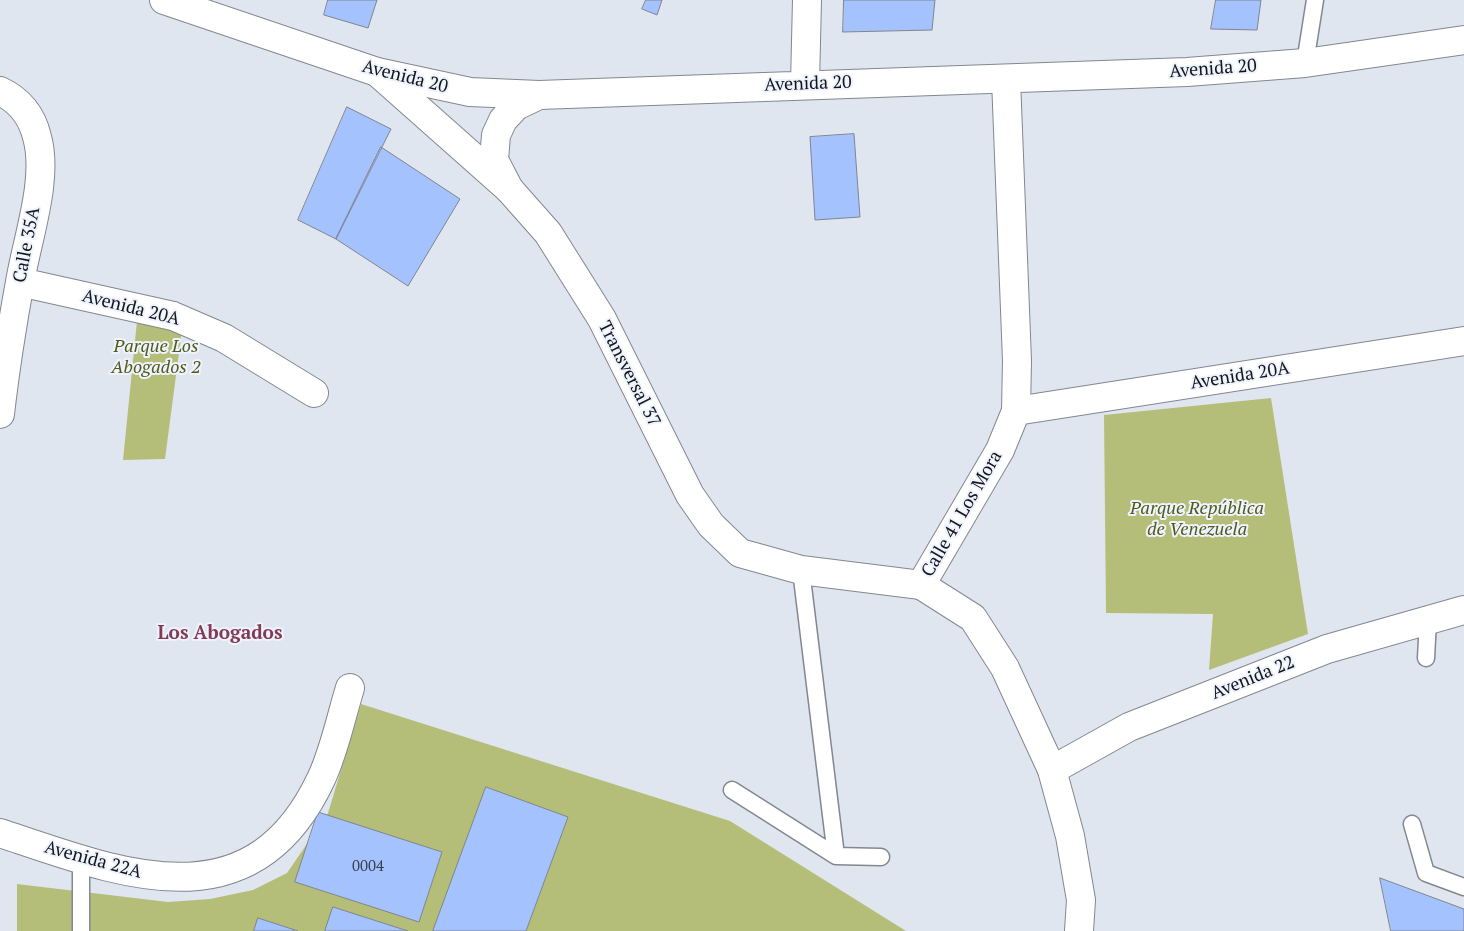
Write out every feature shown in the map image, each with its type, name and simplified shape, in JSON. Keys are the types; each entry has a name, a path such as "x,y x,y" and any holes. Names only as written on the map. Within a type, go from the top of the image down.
{"street":[{"name":"Avenida 20","path":"164,0 192,4 377,72 470,92 539,95 805,84 1187,72 1305,63 1464,40"},
{"path":"805,84 807,0"},
{"name":"Transversal 37","path":"377,72 509,189 548,233 602,320 690,495 711,525 740,553 801,570 921,585"},
{"name":"Calle 41 Los Mora","path":"1006,79 1017,361 1016,412 1000,450 921,585 973,618 1005,668 1052,770 1070,836 1080,900 1079,931"},
{"name":"Calle 35A","path":"0,92 22,107 32,123 38,137 40,157 38,186 5,353 0,414"},
{"path":"509,189 494,160 496,135 503,120 516,106 539,95"},
{"name":"Avenida 20A","path":"20,282 173,316 224,338 314,393"},
{"name":"Avenida 20A","path":"1016,412 1464,341"},
{"name":"Avenida 22","path":"1052,770 1129,727 1327,649 1464,610"},
{"name":"Avenida 22A","path":"0,833 81,860 120,870 178,878 202,877 228,870 257,856 280,838 300,818 318,786 350,688"}],"lane":[{"path":"1305,63 1315,0"},
{"path":"801,570 836,856"},
{"path":"1426,658 1428,620"},
{"path":"732,790 836,856 881,857"},
{"path":"1412,824 1426,873 1464,887"},
{"path":"81,860 81,931"}],"green space":[{"name":"Parque Los Abogados 2","path":"137,321 182,330 165,459 123,460"},
{"name":"Parque República de Venezuela","path":"1271,398 1308,634 1209,670 1213,614 1106,613 1104,415"},
{"path":"361,704 730,821 906,931 17,931 17,884 168,902 210,899 253,890 287,873 328,813"}],"building":[{"path":"328,0 377,0 368,28 324,15"},
{"path":"646,0 662,0 657,15 642,9"},
{"path":"844,0 935,0 932,30 843,32"},
{"path":"1216,0 1261,0 1257,30 1211,29"},
{"path":"347,107 391,129 336,239 298,220"},
{"path":"854,134 860,217 815,220 810,137"},
{"path":"381,147 460,199 408,286 336,239"},
{"path":"486,787 568,817 526,931 433,931"},
{"path":"318,812 442,852 419,922 295,882"},
{"path":"1380,878 1464,909 1464,931 1391,931"},
{"path":"333,907 408,931 325,931"},
{"path":"258,918 298,931 254,931"}],"district":[{"name":"Los Abogados","path":"220,634"}]}
